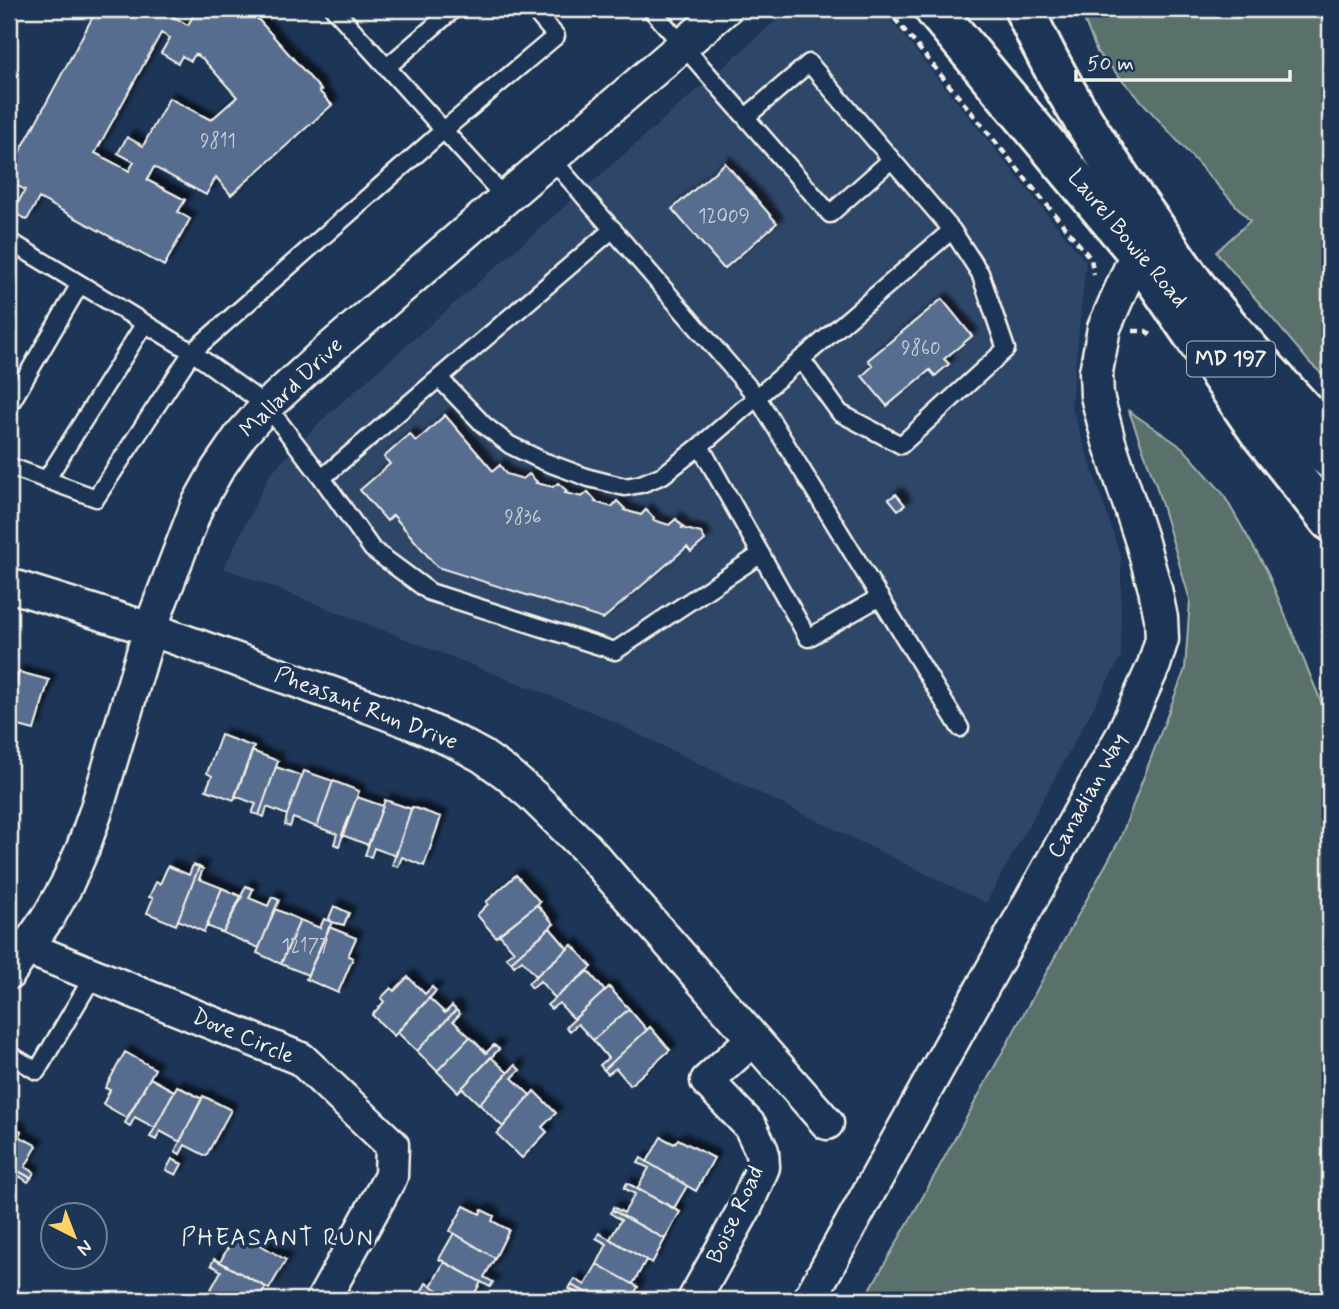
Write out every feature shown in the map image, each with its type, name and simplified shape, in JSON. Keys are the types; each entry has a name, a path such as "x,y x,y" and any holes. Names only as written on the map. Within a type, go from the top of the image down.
{"main road":[{"name":"Laurel Bowie Road","path":"934,9 1137,253 1281,416 1330,459"},
{"path":"1024,9 1091,133 1148,218 1201,292 1330,438"},
{"path":"1137,253 1260,433 1330,521"}],"street":[{"name":"Mallard Drive","path":"9,973 66,886 83,848 150,629 197,506 241,435 267,406 317,360 725,9"},
{"name":"Canadian Way","path":"808,1300 1122,736 1154,665 1162,639 1161,618 1142,542 1109,442 1097,396 1096,372 1104,328 1137,253"},
{"name":"Pheasant Run Drive","path":"9,585 150,629 420,726 482,756 532,795 577,838 827,1123"},
{"name":"Dove Circle","path":"27,947 301,1059 392,1145 391,1176 323,1300"},
{"name":"Boise Road","path":"694,1300 746,1206 764,1167 762,1151 750,1126 708,1081 753,1039"}],"lane":[{"path":"335,9 505,198"},
{"path":"387,67 454,9"},
{"path":"9,467 96,498 191,352 444,130 556,36 534,9"},
{"path":"651,9 830,214 891,160"},
{"path":"746,117 809,63 952,230 980,273 1006,349 901,445 840,413 801,359"},
{"path":"551,158 757,397 960,728"},
{"path":"322,478 613,229"},
{"path":"439,378 484,425 510,445 543,461 601,481 625,487 641,484 663,475 700,446 952,230"},
{"path":"9,258 16,245 191,352 267,406 372,549 430,592 615,651 761,554"},
{"path":"9,407 80,284"},
{"path":"46,480 145,323"},
{"path":"700,446 808,638 880,597"},
{"path":"9,1054 37,1071 94,975"}],"shaded area":[{"path":"789,9 882,9 1086,262 1071,405 1121,557 1121,657 986,903 597,714 224,568 270,474 323,419"}],"green space":[{"path":"1080,9 1330,9 1330,381 1310,363 1216,252 1250,221 1097,52"},
{"path":"1129,411 1183,448 1222,492 1266,569 1330,723 1330,1300 864,1300 1120,839 1185,669 1190,600 1156,485"}],"building":[{"path":"97,9 176,9 172,16 188,25 197,9 249,9 332,105 231,195 216,177 206,195 154,167 147,180 185,200 178,212 190,219 164,266 39,198 27,220 13,212 25,190 9,181 9,172","holes":["161,33 170,38 161,53 178,63 182,56 191,61 195,54 203,59 237,97 211,120 169,98 143,146 127,137 118,153 134,162 129,171 95,153"]},
{"path":"725,163 777,223 724,269 672,209"},
{"path":"942,299 972,336 944,359 949,364 935,376 930,370 887,406 862,376 873,366 868,360"},
{"path":"445,415 493,471 500,465 506,474 523,479 529,474 536,483 553,487 558,483 567,491 565,493 582,497 588,492 595,502 612,507 617,501 624,510 641,515 646,510 653,520 669,525 676,519 682,528 701,533 705,540 691,552 687,547 603,619 437,567 393,515 387,521 360,490 390,464 384,457 410,434 416,442"},
{"path":"896,494 905,505 898,510 889,499"},
{"path":"19,672 49,680 34,730 11,724 9,729 9,708"},
{"path":"9,673 18,675 9,708"},
{"path":"221,735 254,747 234,800 206,790 212,776 207,773"},
{"path":"252,751 278,761 259,815 252,813 256,804 235,796"},
{"path":"276,767 302,776 287,815 267,807 264,817 259,815"},
{"path":"304,771 333,781 317,827 293,818 290,827 285,825 287,815"},
{"path":"333,781 359,791 339,846 334,844 337,834 317,827"},
{"path":"357,797 383,806 368,845 342,835"},
{"path":"385,800 411,809 396,856 374,848 371,857 365,855"},
{"path":"412,807 441,817 424,866 402,857 398,867 392,865"},
{"path":"193,865 199,867 176,925 147,913 153,898 149,897 156,882 160,884 168,866 189,875"},
{"path":"199,867 203,869 199,879 222,888 204,932 178,920"},
{"path":"516,875 540,902 496,937 477,915 488,904 486,902"},
{"path":"246,886 253,889 249,898 268,906 272,897 279,900 259,948 223,933"},
{"path":"222,888 242,897 223,933 207,926"},
{"path":"537,905 554,924 511,962 506,957 514,951 499,934"},
{"path":"334,906 349,913 344,925 332,922 329,918"},
{"path":"275,909 300,920 281,964 257,953"},
{"path":"324,919 332,922 308,975 281,964 300,920 320,928"},
{"path":"329,927 356,938 348,956 353,958 338,993 306,979"},
{"path":"550,928 568,949 536,976 522,960 514,966 511,962"},
{"path":"572,945 592,967 555,998 540,981 532,988 528,983"},
{"path":"588,971 605,991 574,1019 559,1003 551,1009 547,1005"},
{"path":"408,977 425,994 432,987 436,991 394,1036 372,1015 384,1002 381,998 391,988 394,991"},
{"path":"609,987 629,1009 593,1040 578,1024 570,1031 566,1027"},
{"path":"429,998 445,1013 452,1006 456,1010 417,1051 397,1032"},
{"path":"629,1009 647,1030 604,1070 600,1065 608,1058 593,1040"},
{"path":"456,1010 460,1014 453,1021 470,1037 437,1071 417,1051"},
{"path":"650,1027 670,1050 630,1085 616,1068 608,1074 604,1070"},
{"path":"470,1037 486,1053 494,1045 499,1049 458,1092 437,1071"},
{"path":"125,1052 155,1069 127,1118 103,1104 110,1090 105,1088"},
{"path":"491,1057 508,1073 479,1104 462,1088"},
{"path":"515,1065 520,1070 512,1078 530,1095 503,1127 479,1104"},
{"path":"150,1078 174,1091 155,1128 135,1117 130,1126 125,1123"},
{"path":"177,1086 202,1099 180,1142 160,1131 156,1140 150,1137"},
{"path":"534,1091 556,1113 542,1127 547,1132 522,1158 497,1134"},
{"path":"203,1096 231,1110 206,1156 185,1145 180,1154 175,1151"},
{"path":"9,1124 21,1131 19,1136 37,1146 25,1167 34,1172 31,1178 9,1166"},
{"path":"661,1137 674,1144 678,1139 714,1158 696,1191 647,1162"},
{"path":"641,1158 687,1186 674,1208 637,1189 649,1168 638,1163"},
{"path":"172,1159 182,1164 176,1175 166,1170"},
{"path":"9,1166 31,1178 28,1182 19,1176 9,1194"},
{"path":"627,1183 680,1212 665,1239 612,1210 613,1207 624,1213 635,1194 624,1188"},
{"path":"464,1206 480,1214 482,1210 494,1216 492,1221 509,1230 495,1258 450,1231"},
{"path":"612,1210 665,1239 652,1263 610,1239 621,1220 610,1213"},
{"path":"454,1233 495,1258 484,1277 493,1282 490,1287 439,1259"},
{"path":"599,1233 646,1260 633,1284 597,1264 607,1244 596,1238"},
{"path":"234,1237 247,1245 250,1239 286,1260 269,1289 220,1262"},
{"path":"214,1259 266,1287 258,1300 227,1300 210,1291 221,1271 211,1265"},
{"path":"444,1262 481,1282 471,1300 456,1300 431,1286"},
{"path":"597,1264 638,1287 631,1300 602,1300 571,1285 575,1279 585,1285"},
{"path":"426,1283 431,1286 456,1300 417,1300"},
{"path":"571,1285 602,1300 576,1300 579,1294 569,1289"}],"district":[{"name":"PHEASANT RUN","path":"278,1238"}]}
